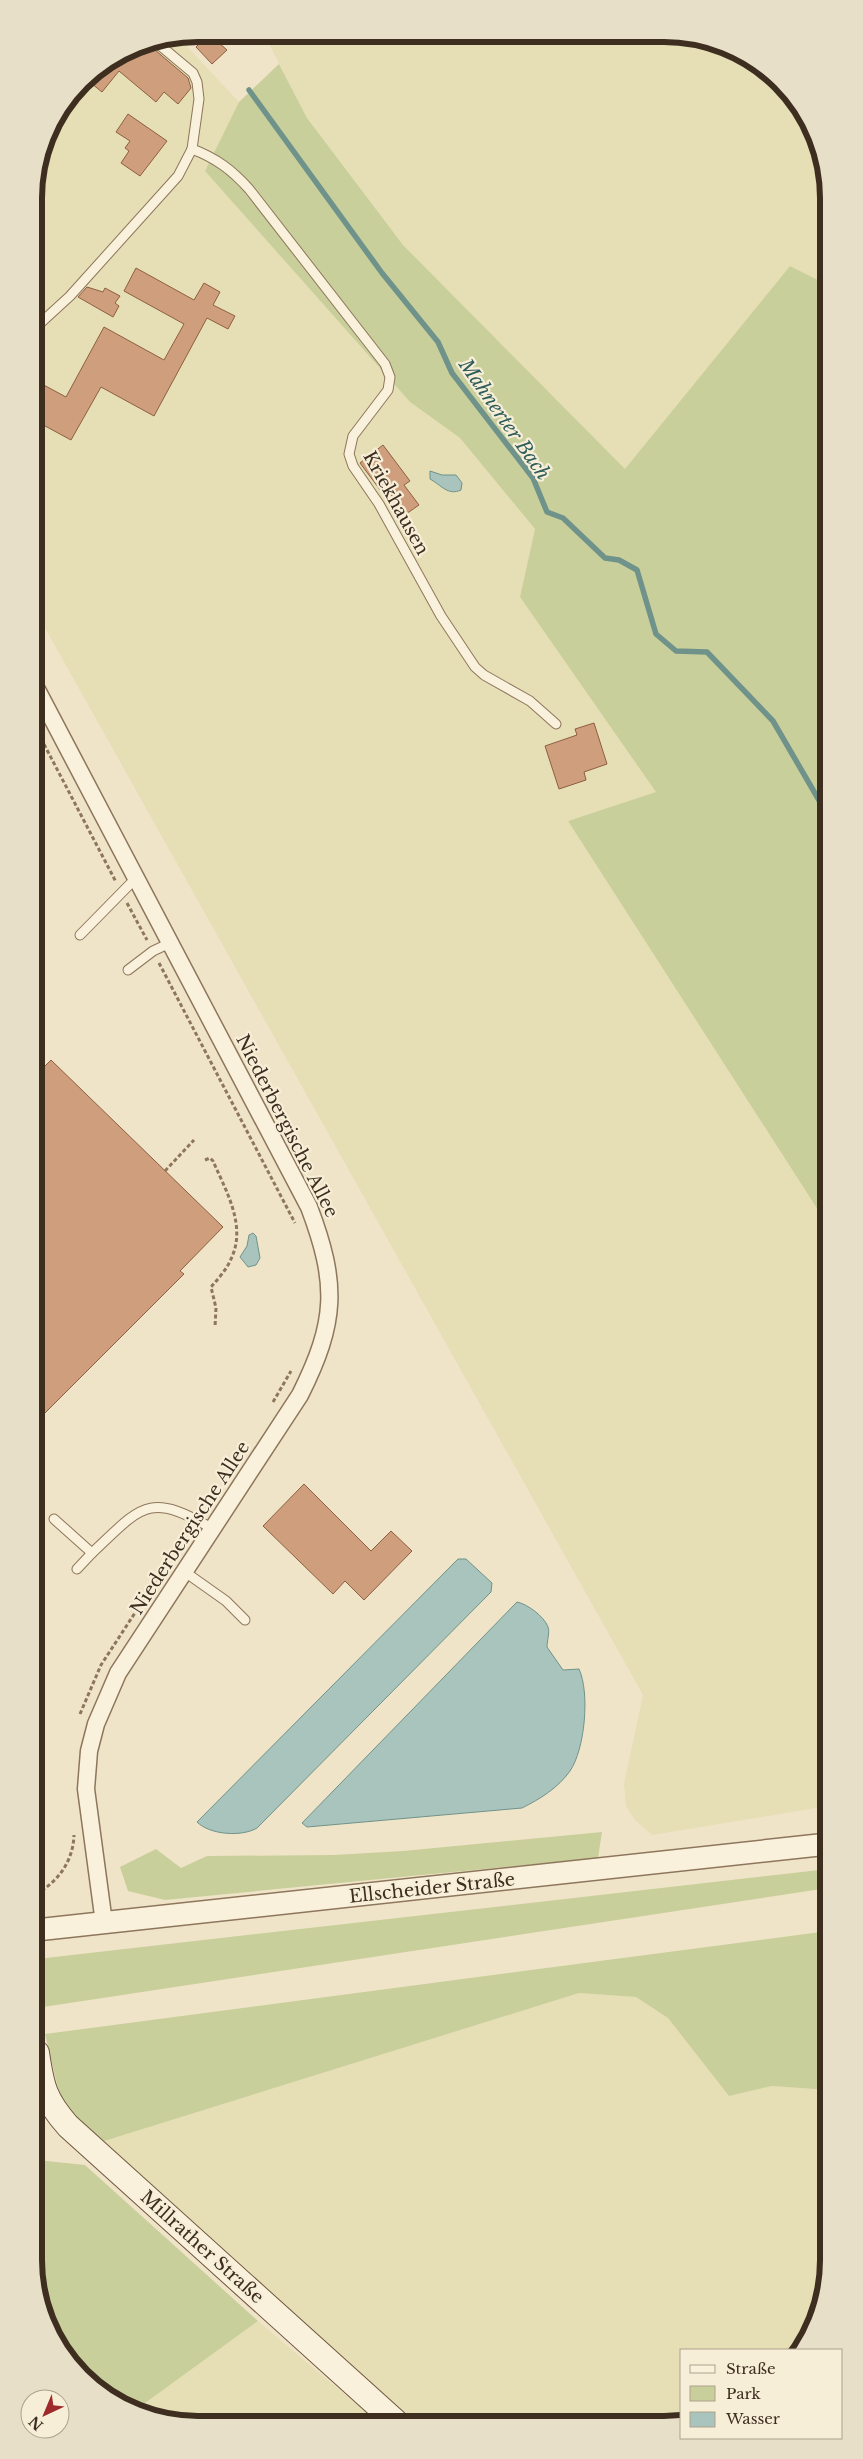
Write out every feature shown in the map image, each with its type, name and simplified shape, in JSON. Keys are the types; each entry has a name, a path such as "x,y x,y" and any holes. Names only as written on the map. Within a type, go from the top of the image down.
{"main road":[{"name":"Millrather Straße","path":"43,2087 52,2108 68,2126 389,2416"}],"street":[{"name":"Niederbergische Allee","path":"43,701 309,1207 322,1245 330,1289 326,1330 314,1366 296,1402 118,1673 96,1724 90,1751 86,1789 104,1923"},
{"name":"Ellscheider Straße","path":"43,1929 820,1845"}],"lane":[{"path":"43,321 70,296 178,176 192,149 199,99 197,82 193,73 162,47"},
{"name":"Kriekhausen","path":"192,149 213,157 233,171 385,364 390,377 388,390 353,436 349,454 353,466 379,504 432,601 471,662 484,675 544,711 556,724"},
{"path":"80,935 136,878"},
{"path":"128,970 153,951 170,943"},
{"path":"77,1569 138,1512 153,1507 171,1508 213,1529"},
{"path":"54,1519 92,1553"},
{"path":"185,1572 226,1601 245,1620"}],"path":[{"path":"43,742 296,1224"},
{"path":"165,1171 194,1140"},
{"path":"205,1160 210,1158 213,1161 238,1225 236,1246 231,1260 211,1288 216,1308 216,1327"},
{"path":"268,1409 294,1364"},
{"path":"79,1716 101,1664 158,1578"},
{"path":"43,1889 56,1880 65,1868 72,1850 74,1831"}],"shaded area":[{"path":"269,43 665,43 695,45 715,51 743,63 760,75 775,88 800,120 818,168 820,188 820,281 790,266 625,470 403,245 307,118"},
{"path":"184,44 239,102 205,171 410,402 460,438 535,529 520,597 657,792 568,821 820,1213 820,1807 652,1835 635,1820 626,1806 624,1784 643,1695 43,624 43,188 48,158 54,139 69,112 96,81 120,63 139,54 168,45"},
{"path":"579,1993 636,1997 668,2018 729,2096 772,2086 820,2089 820,2271 818,2291 809,2320 792,2349 680,2349 680,2415 408,2416 101,2142"},
{"path":"258,2321 370,2416 198,2416 168,2414 142,2405"}],"green space":[{"path":"279,64 307,118 403,245 625,469 790,266 820,281 820,1213 568,821 656,792 520,597 535,529 460,438 410,402 205,171 239,102"},
{"path":"602,1832 598,1858 165,1900 128,1891 120,1867 156,1849 181,1868 207,1856 333,1855 403,1851"},
{"path":"820,1870 820,1889 43,2007 43,1958"},
{"path":"820,1932 820,2089 772,2086 729,2096 668,2018 636,1997 579,1993 101,2142 62,2105 45,2034"},
{"path":"43,2161 85,2165 258,2321 142,2405 112,2390 88,2371 75,2356 63,2339 48,2301 43,2271"}],"water":[{"path":"430,471 442,475 456,475 462,483 461,490 448,491 430,479"},
{"path":"253,1233 256,1236 260,1258 256,1265 248,1267 240,1257 247,1246 249,1235"},
{"path":"458,1559 466,1559 492,1583 491,1592 257,1828 243,1833 226,1833 210,1830 197,1822"},
{"path":"517,1602 530,1608 543,1619 549,1629 547,1647 563,1670 579,1669 582,1679 585,1706 582,1735 575,1761 570,1771 560,1783 542,1797 522,1808 307,1827 302,1823"}],"building":[{"path":"200,43 219,43 227,50 212,64 196,47"},
{"path":"154,49 188,78 191,88 178,104 164,92 156,102 119,71 102,92 93,84 103,75 120,63"},
{"path":"128,114 167,141 140,176 121,163 129,151 125,148 130,141 116,132"},
{"path":"136,268 194,300 204,283 220,292 213,305 235,316 228,329 207,318 154,416 101,387 71,440 43,425 43,385 66,397 104,327 164,360 184,324 124,291"},
{"path":"87,287 103,292 105,288 120,296 115,303 119,306 113,317 78,297"},
{"path":"383,445 410,481 404,485 419,505 406,514 386,488 381,491 360,463"},
{"path":"594,723 607,764 584,772 586,780 559,789 545,746 577,735 575,729"},
{"path":"51,1060 223,1227 180,1271 184,1274 43,1415 43,1068"},
{"path":"304,1484 371,1551 391,1531 412,1551 364,1600 345,1581 333,1594 263,1526"}],"waterway":[{"name":"Mahnerter Bach","path":"249,90 382,273 438,342 452,373 533,478 547,512 563,518 605,558 619,560 637,570 656,634 676,651 707,652 773,721 820,802"}]}
